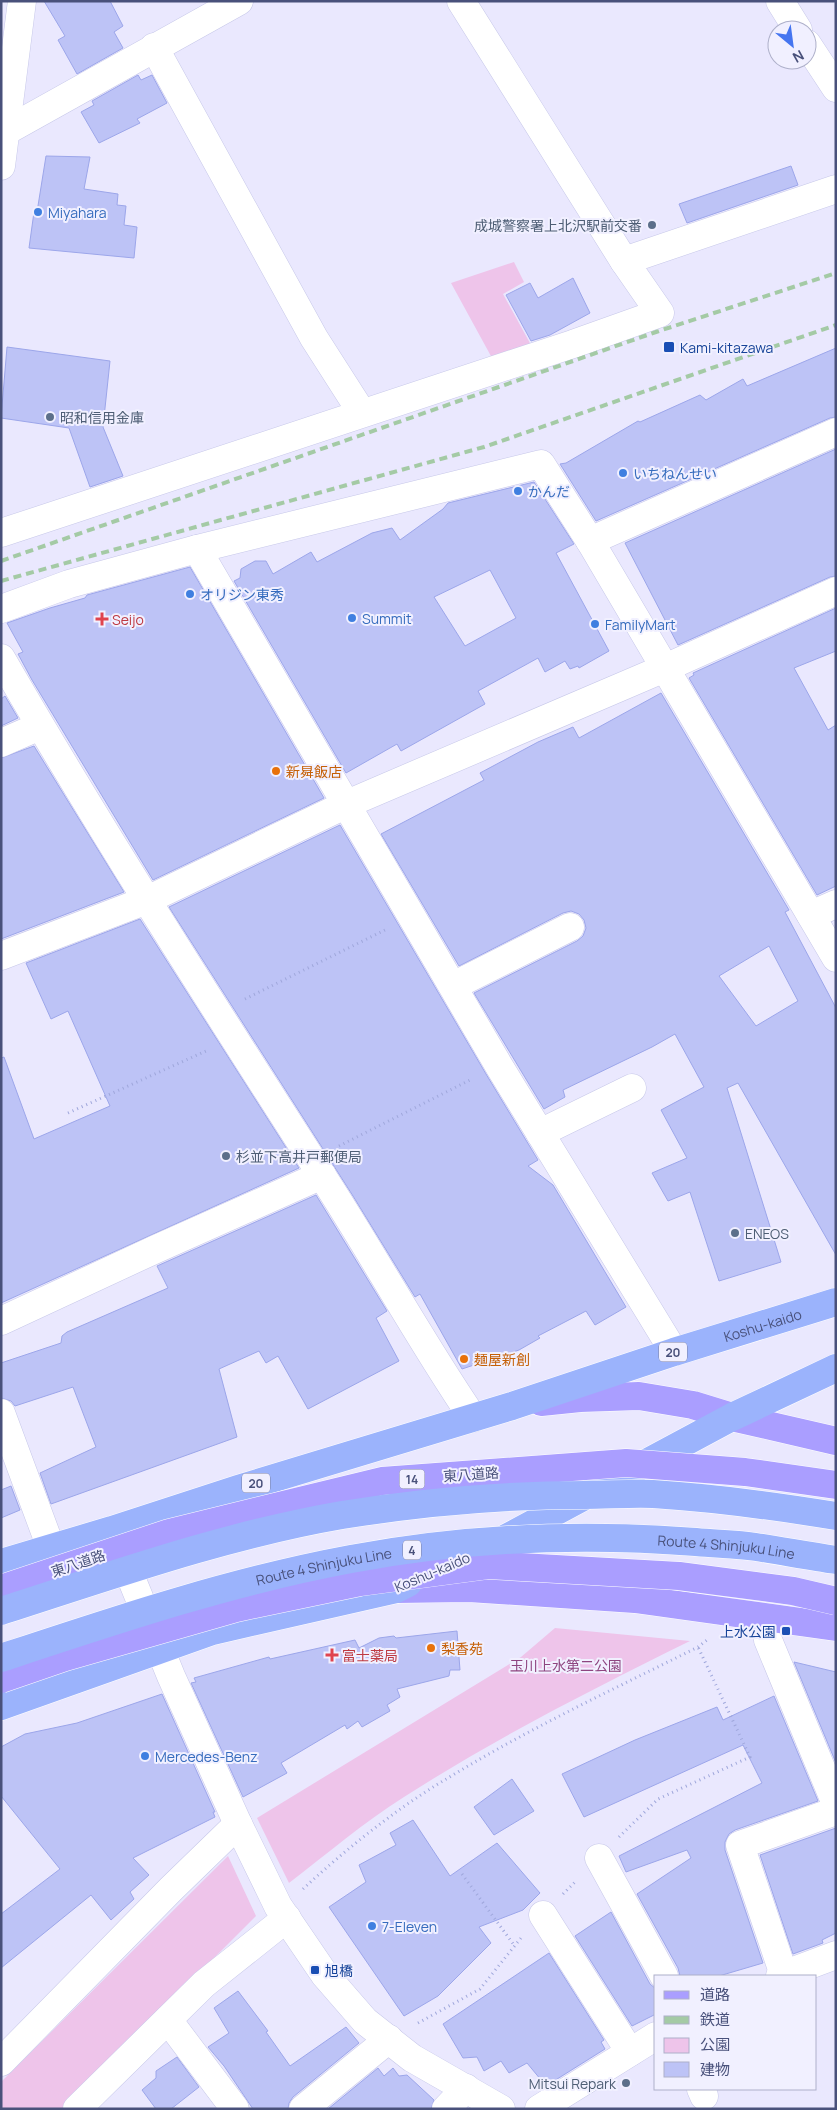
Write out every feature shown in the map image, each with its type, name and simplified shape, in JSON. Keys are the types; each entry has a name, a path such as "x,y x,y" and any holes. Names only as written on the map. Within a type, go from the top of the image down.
{"highway":[{"name":"Koshu-kaido","path":"1,1563 512,1406 674,1352 836,1302"},
{"name":"Koshu-kaido","path":"1,1706 212,1631 396,1589 489,1547 732,1417 836,1368"},
{"path":"1,1611 234,1539 341,1515 431,1502 532,1495 652,1494 760,1504 836,1516"},
{"name":"Route 4 Shinjuku Line","path":"1,1658 103,1624 250,1581 351,1559 436,1546 532,1538 646,1538 754,1547 836,1560"}],"main road":[{"path":"512,1406 580,1398 639,1396 693,1406 836,1441"},
{"name":"東八道路","path":"1,1589 169,1533 382,1481 626,1463 745,1472 836,1484"},
{"path":"1,1679 65,1657 236,1608 360,1582 488,1565 679,1576 793,1591 836,1601"},
{"path":"396,1589 469,1588 634,1599 836,1627"}],"street":[{"path":"1,166 4,129 22,1"},
{"path":"4,129 239,1"},
{"path":"1,533 573,344 660,313 624,261 461,1"},
{"path":"780,1 792,20"},
{"path":"154,47 314,338 362,413"},
{"path":"817,59 836,88"},
{"path":"624,261 836,189"},
{"path":"590,541 836,432"},
{"path":"1,609 69,584 198,549 541,464 590,541 836,958"},
{"path":"198,549 500,1066 674,1352"},
{"path":"1,956 147,900 347,804 665,668 836,591"},
{"path":"1,658 40,726 147,900 473,1418"},
{"path":"1,743 40,726"},
{"path":"811,916 836,904"},
{"path":"454,986 570,927"},
{"path":"540,1132 632,1088"},
{"path":"1,1321 156,1248 317,1168"},
{"path":"1,1413 50,1548"},
{"path":"112,1530 160,1650 238,1824 282,1912 325,1975 365,2021 412,2058 502,2109"},
{"path":"768,1640 836,1804"},
{"path":"836,1811 740,1845 782,1975 836,1955"},
{"path":"1,2062 170,1889 238,1824"},
{"path":"599,1858 663,1975"},
{"path":"77,2109 204,1984 282,1912"},
{"path":"543,1915 630,2052"},
{"path":"168,2020 235,2109"},
{"path":"539,2109 654,2037"},
{"path":"303,2109 389,2039"},
{"path":"446,2109 466,2088"}],"path":[{"path":"218,1012 412,916"},
{"path":"68,1113 235,1038"},
{"path":"317,1168 500,1066"},
{"path":"282,1912 298,1894 335,1860 447,1778 581,1705 698,1647 713,1636"},
{"path":"462,1874 514,1945"}],"green space":[{"path":"514,262 524,282 503,294 531,345 492,358 451,283"},
{"name":"玉川上水第二公園","path":"555,1628 690,1641 545,1715 439,1775 374,1817 289,1883 257,1818 521,1657"},
{"path":"228,1856 256,1916 63,2109 1,2109 1,2082"}],"building":[{"path":"44,1 110,1 123,26 114,32 123,48 77,74 58,40 65,36"},
{"path":"138,75 141,80 152,75 167,103 137,119 140,123 99,143 81,112 94,105 92,101"},
{"path":"46,156 90,157 84,189 118,194 117,205 126,206 124,225 137,227 134,258 29,248 34,212 37,212"},
{"path":"791,166 798,185 687,223 679,204"},
{"path":"573,278 590,313 550,335 531,341 506,295 530,283 538,298"},
{"name":"昭和信用金庫","path":"7,347 110,361 103,427 123,476 90,487 69,428 1,418"},
{"path":"836,348 836,417 596,521 560,464 566,463 638,421 640,422 700,395 706,400 743,379 747,386"},
{"path":"836,449 836,576 678,645 625,543"},
{"path":"534,482 574,544 556,553 609,651 579,668 578,666 570,669 565,661 545,672 538,658 478,691 485,704 401,751 397,744 346,773 234,581 240,578 241,569 255,561 266,561 273,574 311,552 317,562 372,533 392,528 400,540 443,509 448,503","holes":["490,570 516,618 465,646 434,597"]},
{"path":"190,567 324,798 153,880 32,680 18,654 23,652 7,623 85,598 87,595"},
{"path":"836,608 836,651 794,668 828,730 836,725 836,886 817,895 689,678 694,675 693,673"},
{"path":"661,693 789,910 785,912 836,1008 836,1255 738,1083 727,1088 781,1262 719,1281 690,1192 668,1201 652,1173 687,1158 661,1110 704,1087 675,1034 563,1090 565,1097 544,1109 474,993 577,941 583,936 586,928 584,920 579,914 571,911 563,913 459,966 381,834 484,780 480,773 538,742 573,727 579,738","holes":["769,946 798,1001 756,1026 719,976"]},
{"path":"5,696 18,718 1,726 1,699"},
{"path":"34,746 124,892 1,939 1,758"},
{"path":"340,825 538,1160 528,1166 553,1185 626,1307 595,1325 586,1311 538,1336 540,1338 519,1350 462,1369 420,1294 415,1297 169,907"},
{"path":"140,919 299,1168 1,1303 1,1058 4,1057 34,1139 110,1106 68,1011 51,1019 26,963"},
{"path":"316,1195 387,1311 376,1318 399,1361 308,1409 278,1356 266,1363 259,1351 219,1369 237,1437 51,1504 40,1473 96,1447 73,1387 15,1406 11,1401 1,1398 1,1363 61,1343 62,1336 67,1332 168,1288 157,1266"},
{"path":"11,1486 20,1510 1,1518 1,1490"},
{"path":"457,1631 460,1670 450,1670 449,1676 397,1689 400,1697 387,1705 390,1711 362,1727 358,1721 347,1729 345,1725 281,1763 287,1773 243,1797 191,1683 196,1682 194,1678 269,1657 270,1659 355,1640 359,1648 379,1638 394,1636 396,1638"},
{"path":"794,1662 836,1672 836,1763"},
{"path":"162,1694 215,1812 213,1812 215,1817 133,1858 149,1875 130,1892 134,1899 111,1920 91,1895 1,1968 1,1914 60,1869 1,1796 1,1747 25,1734 77,1723"},
{"path":"774,1696 818,1801 735,1830 729,1834 725,1842 725,1850 763,1963 722,1975 680,1975 678,1968 637,1894 691,1858 687,1850 626,1872 619,1856 762,1783 743,1745 584,1817 562,1774 635,1740 717,1707 723,1720"},
{"path":"512,1779 534,1811 494,1835 474,1807"},
{"path":"413,1820 450,1876 497,1843 540,1893 523,1910 479,1927 491,1943 438,1996 404,2016 329,1907 366,1882 359,1865 396,1845 390,1833"},
{"path":"836,1828 836,1933 822,1940 823,1943 793,1954 760,1855"},
{"path":"611,1912 650,1984 654,1987 654,2015 632,2026 575,1936"},
{"path":"549,1953 604,2040 601,2042 605,2049 546,2086 527,2063 509,2073 501,2061 484,2071 477,2057 463,2058 443,2024"},
{"path":"238,1991 268,2031 266,2032 290,2066 346,2027 359,2043 293,2097 288,2109 253,2109 224,2066 208,2047 229,2033 214,2008"},
{"path":"177,2057 199,2087 171,2109 156,2109 142,2090 156,2078 156,2071"},
{"path":"378,2068 384,2076 393,2068 399,2076 407,2075 434,2100 431,2109 328,2109"}],"railway":[{"path":"1,561 656,332 836,273"},
{"path":"1,581 484,447 836,325"}],"place":[{"name":"Miyahara","path":"38,212"},
{"name":"成城警察署上北沢駅前交番","path":"652,225"},
{"name":"Kami-kitazawa","path":"669,347"},
{"name":"昭和信用金庫","path":"50,417"},
{"name":"いちねんせい","path":"623,473"},
{"name":"かんだ","path":"518,491"},
{"name":"オリジン東秀","path":"190,594"},
{"name":"Summit","path":"352,618"},
{"name":"Seijo","path":"102,619"},
{"name":"FamilyMart","path":"595,624"},
{"name":"新曻飯店","path":"276,771"},
{"name":"杉並下高井戸郵便局","path":"226,1156"},
{"name":"ENEOS","path":"735,1233"},
{"name":"麺屋新創","path":"464,1359"},
{"name":"上水公園","path":"786,1631"},
{"name":"梨香苑","path":"431,1648"},
{"name":"富士薬局","path":"332,1655"},
{"name":"Mercedes-Benz","path":"145,1756"},
{"name":"7-Eleven","path":"372,1926"},
{"name":"旭橋","path":"315,1970"},
{"name":"Mitsui Repark","path":"626,2083"}]}
